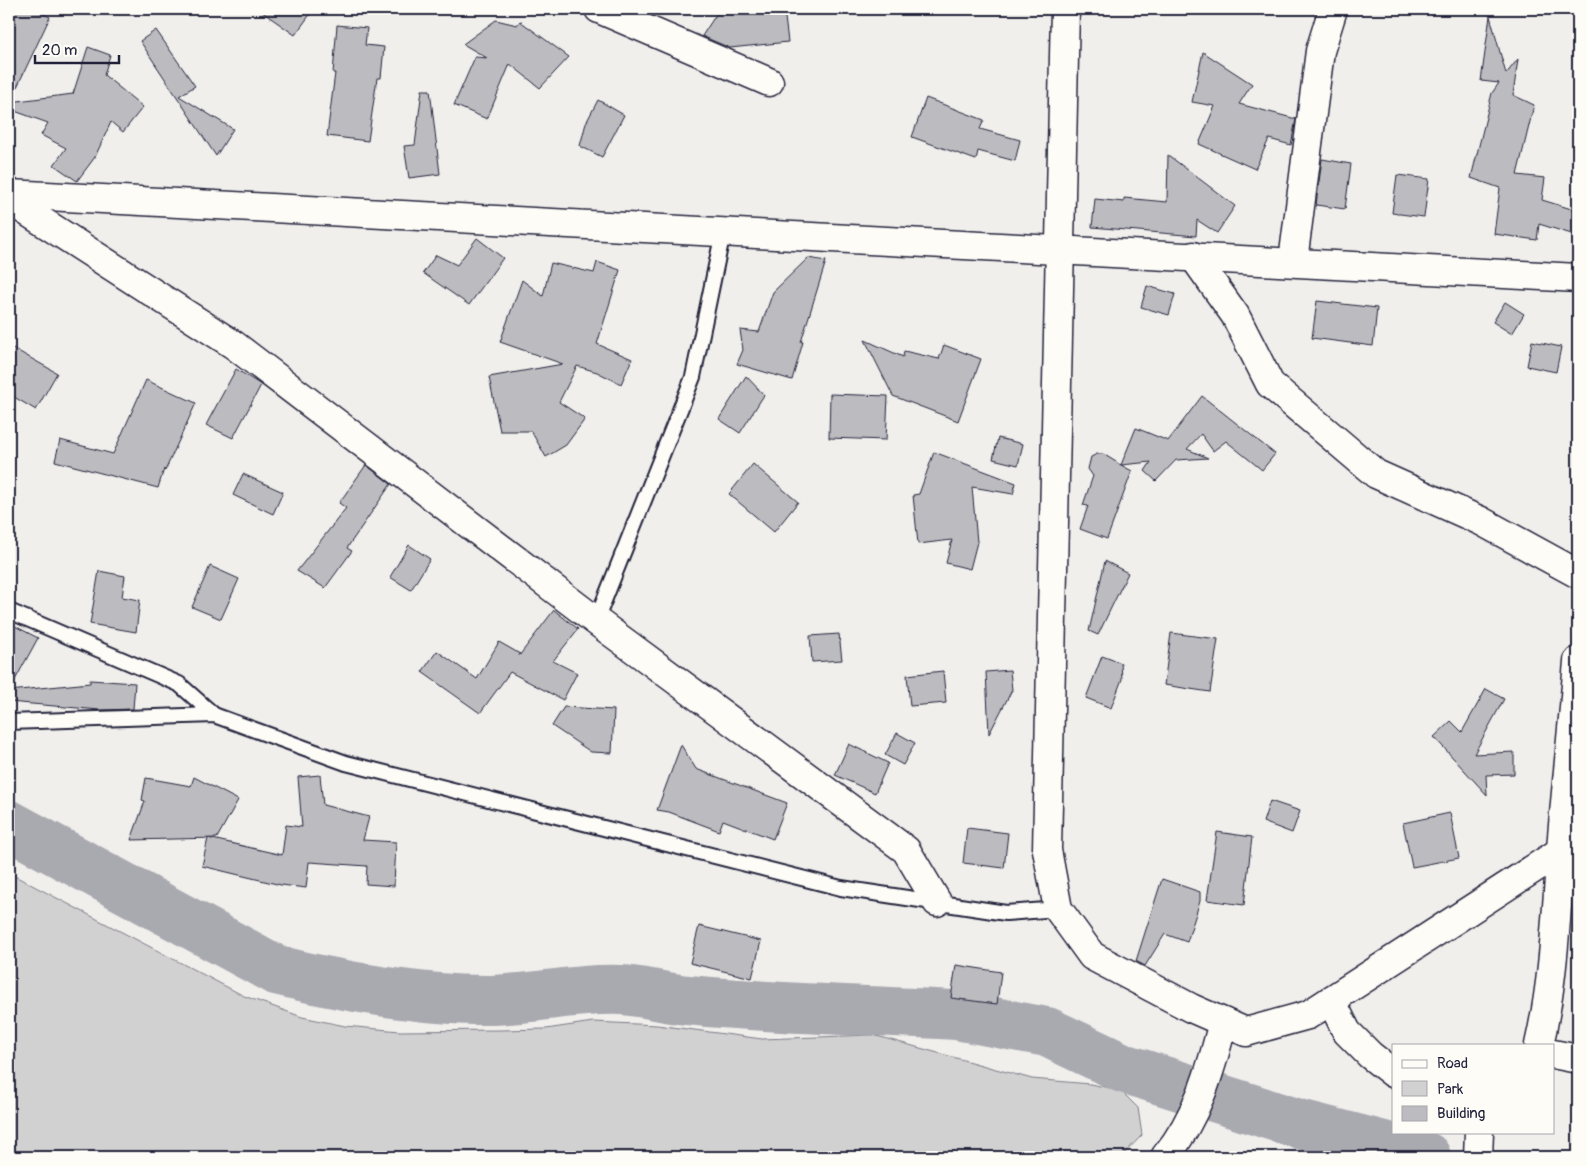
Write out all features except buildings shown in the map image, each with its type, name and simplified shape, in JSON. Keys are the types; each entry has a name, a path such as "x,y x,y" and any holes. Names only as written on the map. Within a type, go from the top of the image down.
{"street":[{"path":"599,9 769,82"},
{"path":"1065,9 1047,850 1058,909 1092,956 1246,1032 1308,1015 1570,845"},
{"path":"1293,261 1320,51 1333,9"},
{"path":"9,194 1293,261 1578,278"},
{"path":"9,200 234,345 596,621 906,850 937,902"},
{"path":"1193,256 1235,315 1270,384 1376,474 1481,521 1578,574"},
{"path":"1539,1044 1549,1002 1570,845 1578,661"},
{"path":"1332,1000 1347,1032 1370,1055 1392,1072"},
{"path":"1164,1157 1187,1126 1201,1097 1223,1022"},
{"path":"1554,1054 1578,1059"},
{"path":"1478,1157 1480,1134"}],"lane":[{"path":"596,621 693,377 723,232"},
{"path":"9,611 179,684 214,715 346,763 841,888 1006,913 1058,909"},
{"path":"9,722 214,715"}],"green space":[{"path":"9,873 244,996 302,1017 345,1026 400,1031 546,1029 593,1022 657,1025 762,1039 873,1035 1032,1079 1090,1084 1120,1090 1138,1108 1142,1135 1121,1157 9,1157"}],"waterway":[{"path":"9,825 276,970 301,976 353,987 434,998 485,1000 621,990 721,1003 956,1015 1047,1032 1123,1068 1299,1124 1426,1157"}]}
